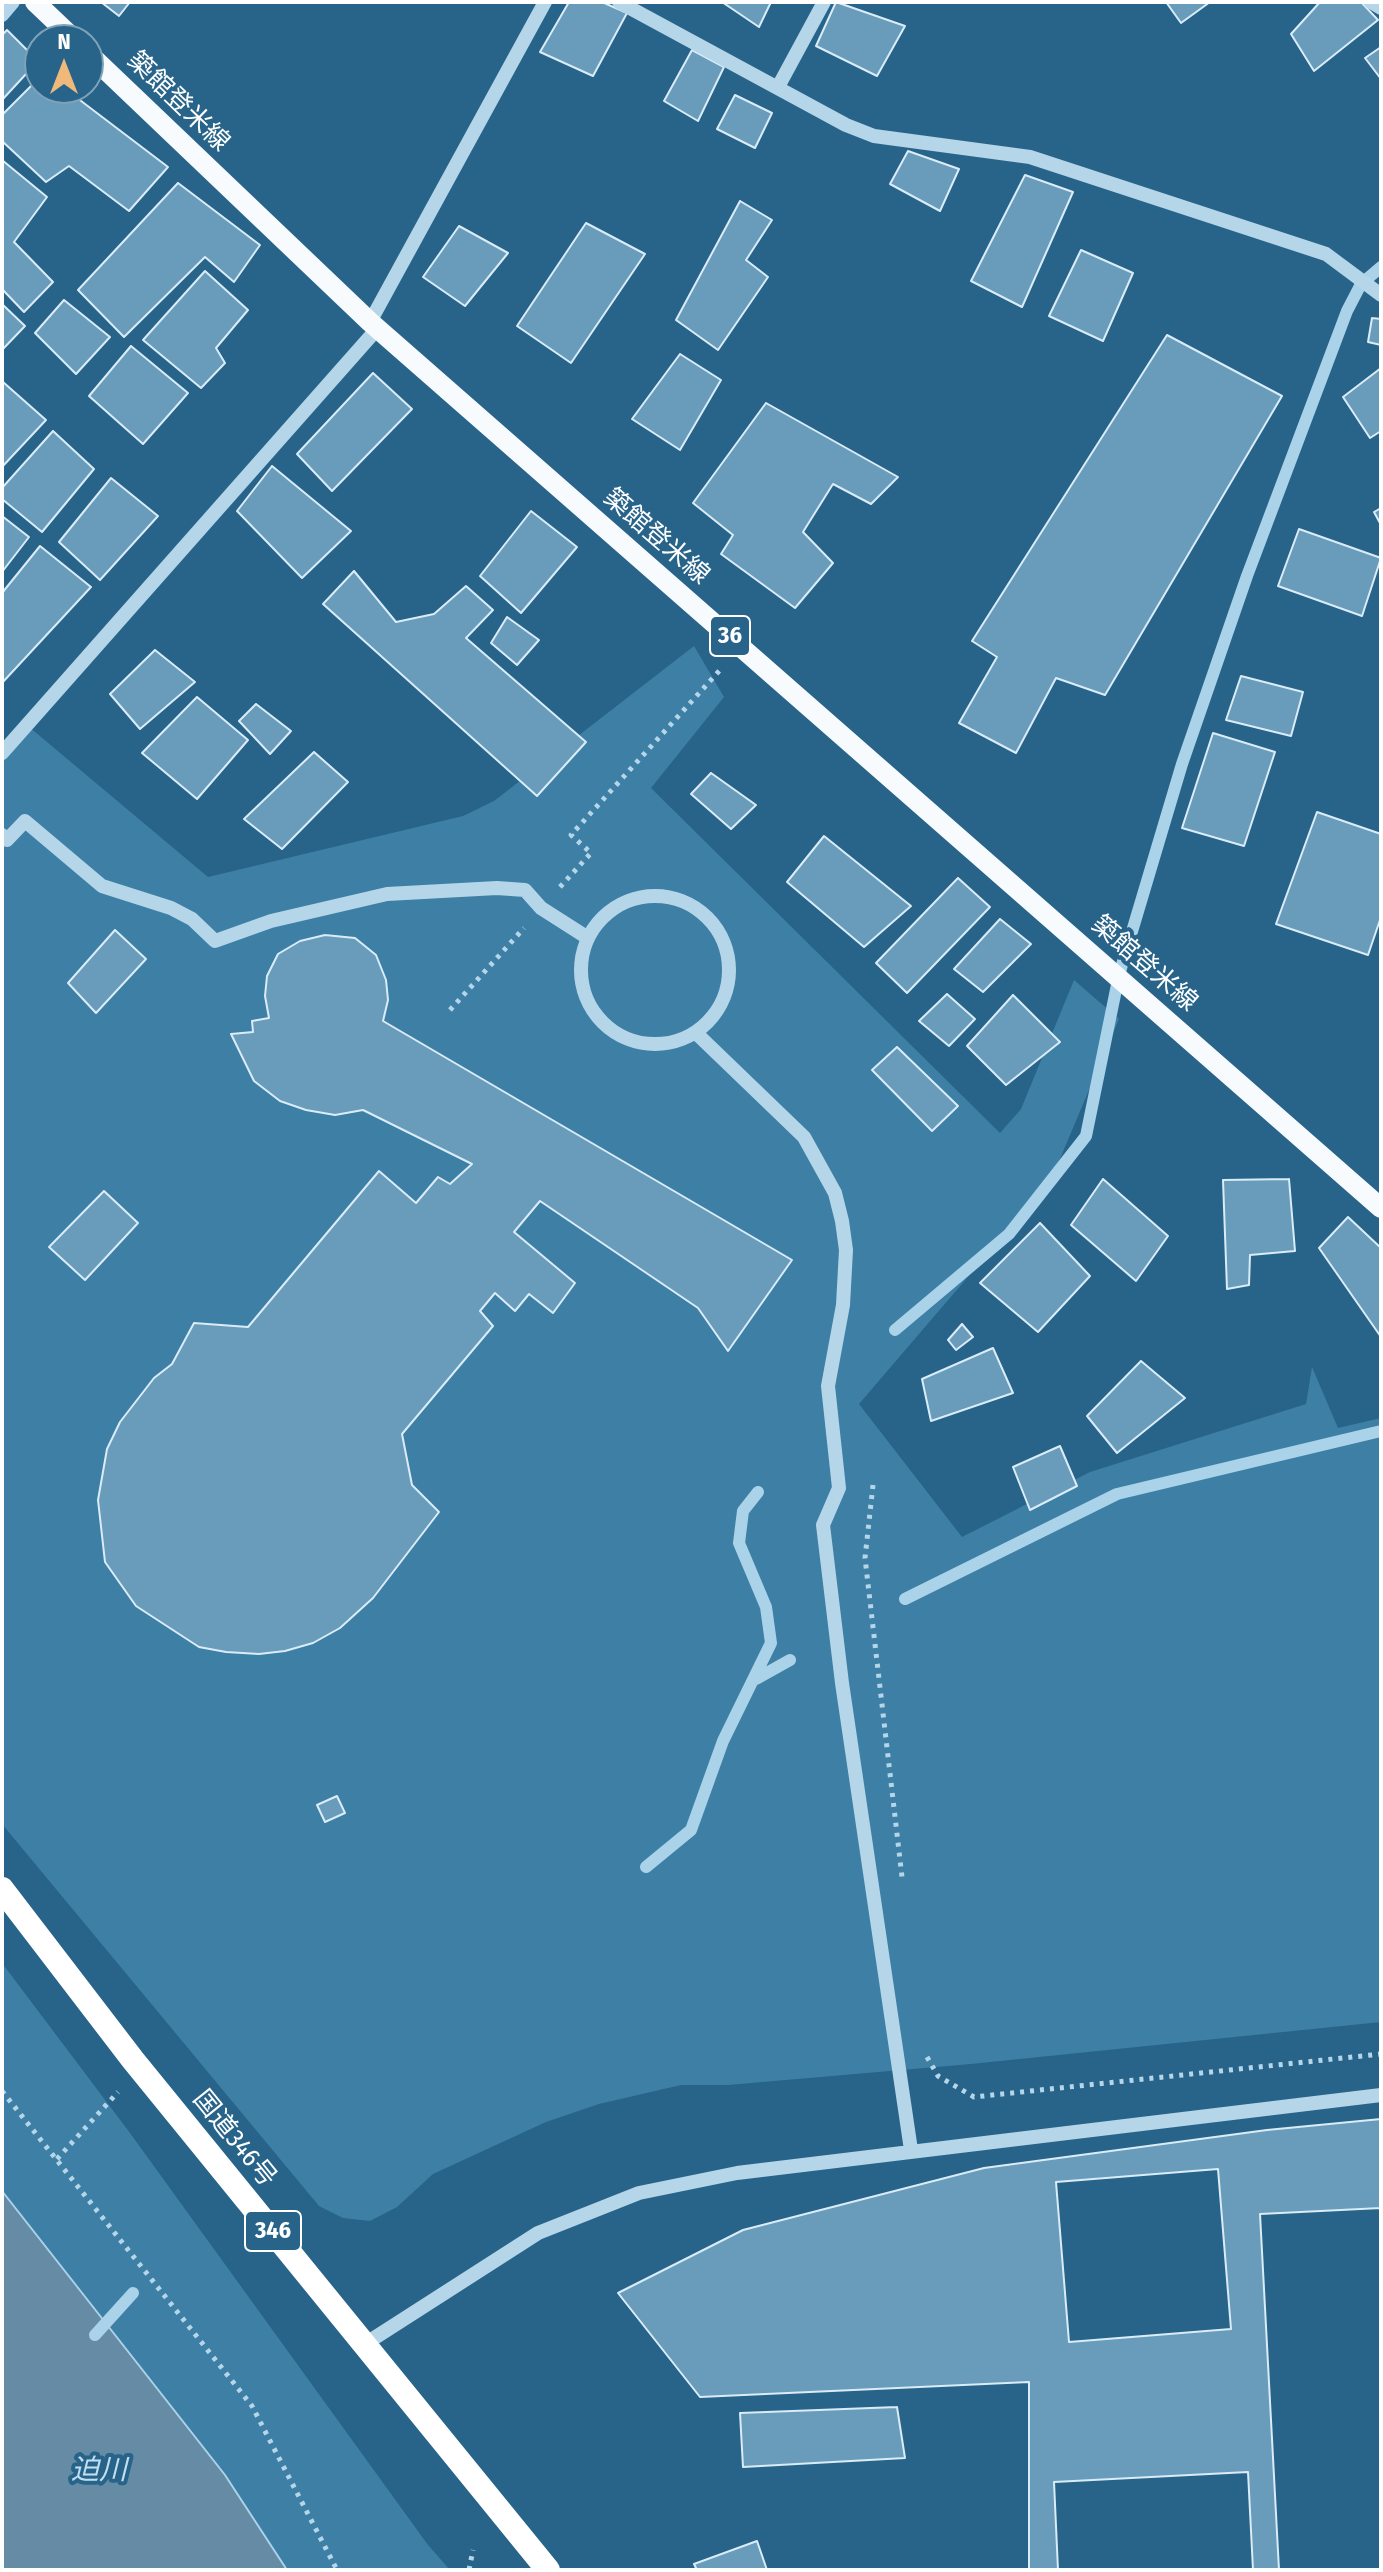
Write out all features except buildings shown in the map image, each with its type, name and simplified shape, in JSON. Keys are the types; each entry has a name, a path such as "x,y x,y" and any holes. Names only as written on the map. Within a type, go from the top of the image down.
{"highway":[{"name":"国道346号","path":"2,1889 133,2060 548,2570"}],"main road":[{"path":"35,2 58,24"},
{"name":"築館登米線","path":"104,68 374,326 1381,1208"}],"street":[{"path":"2,15 13,2"},
{"path":"2,753 374,326 545,2"},
{"path":"619,2 846,125 874,136 1030,157 1326,254 1381,295"},
{"path":"778,87 824,2"},
{"path":"1371,2 1381,8"},
{"path":"2,835 7,840 25,821 102,886 171,908 192,919 215,941 271,921 387,894 497,888 525,890 541,908 588,938"},
{"path":"653,895 677,898 699,909 716,926 727,948 730,972 726,995 714,1017 696,1033 673,1042 648,1044 624,1038 602,1024 587,1004 580,980 582,955 588,938 607,912 630,900 653,895"},
{"path":"696,1033 804,1137 835,1193 842,1221 846,1250 843,1305 828,1386 839,1488 823,1525 842,1683 911,2150"},
{"path":"365,2344 538,2233 595,2207 639,2193 737,2173 911,2150 1381,2095"}],"path":[{"path":"450,1010 591,853 571,835 720,670"},
{"path":"873,1485 865,1558 903,1882"},
{"path":"923,2051 938,2076 974,2097 1381,2054"},
{"path":"2,2091 252,2406 337,2570"},
{"path":"57,2159 120,2091"},
{"path":"469,2570 473,2550"}],"shaded area":[{"path":"694,646 724,697 651,788 1000,1133 1021,1109 1074,980 1119,1019 1051,1180 859,1404 962,1537 1090,1472 1306,1404 1312,1367 1338,1428 1381,1418 1381,2022 971,2064 728,2085 681,2085 599,2104 546,2122 433,2174 397,2207 370,2221 343,2218 319,2206 2,1824 2,745 22,721 208,877 463,816 494,801"},
{"path":"2,1963 130,2133 428,2545 450,2570 287,2570 225,2475 2,2191"}],"water":[{"name":"迫川","path":"2,2191 225,2475 287,2570 2,2570"}],"waterway":[{"path":"895,1330 1009,1234 1086,1136 1119,975 1182,764 1247,576 1347,311 1361,284 1381,267"},
{"path":"905,1599 1117,1494 1381,1431"},
{"path":"646,1867 691,1830 723,1741 771,1643 766,1607 739,1543 743,1511 758,1492"},
{"path":"756,1679 790,1660"},
{"path":"95,2335 133,2293"}]}
